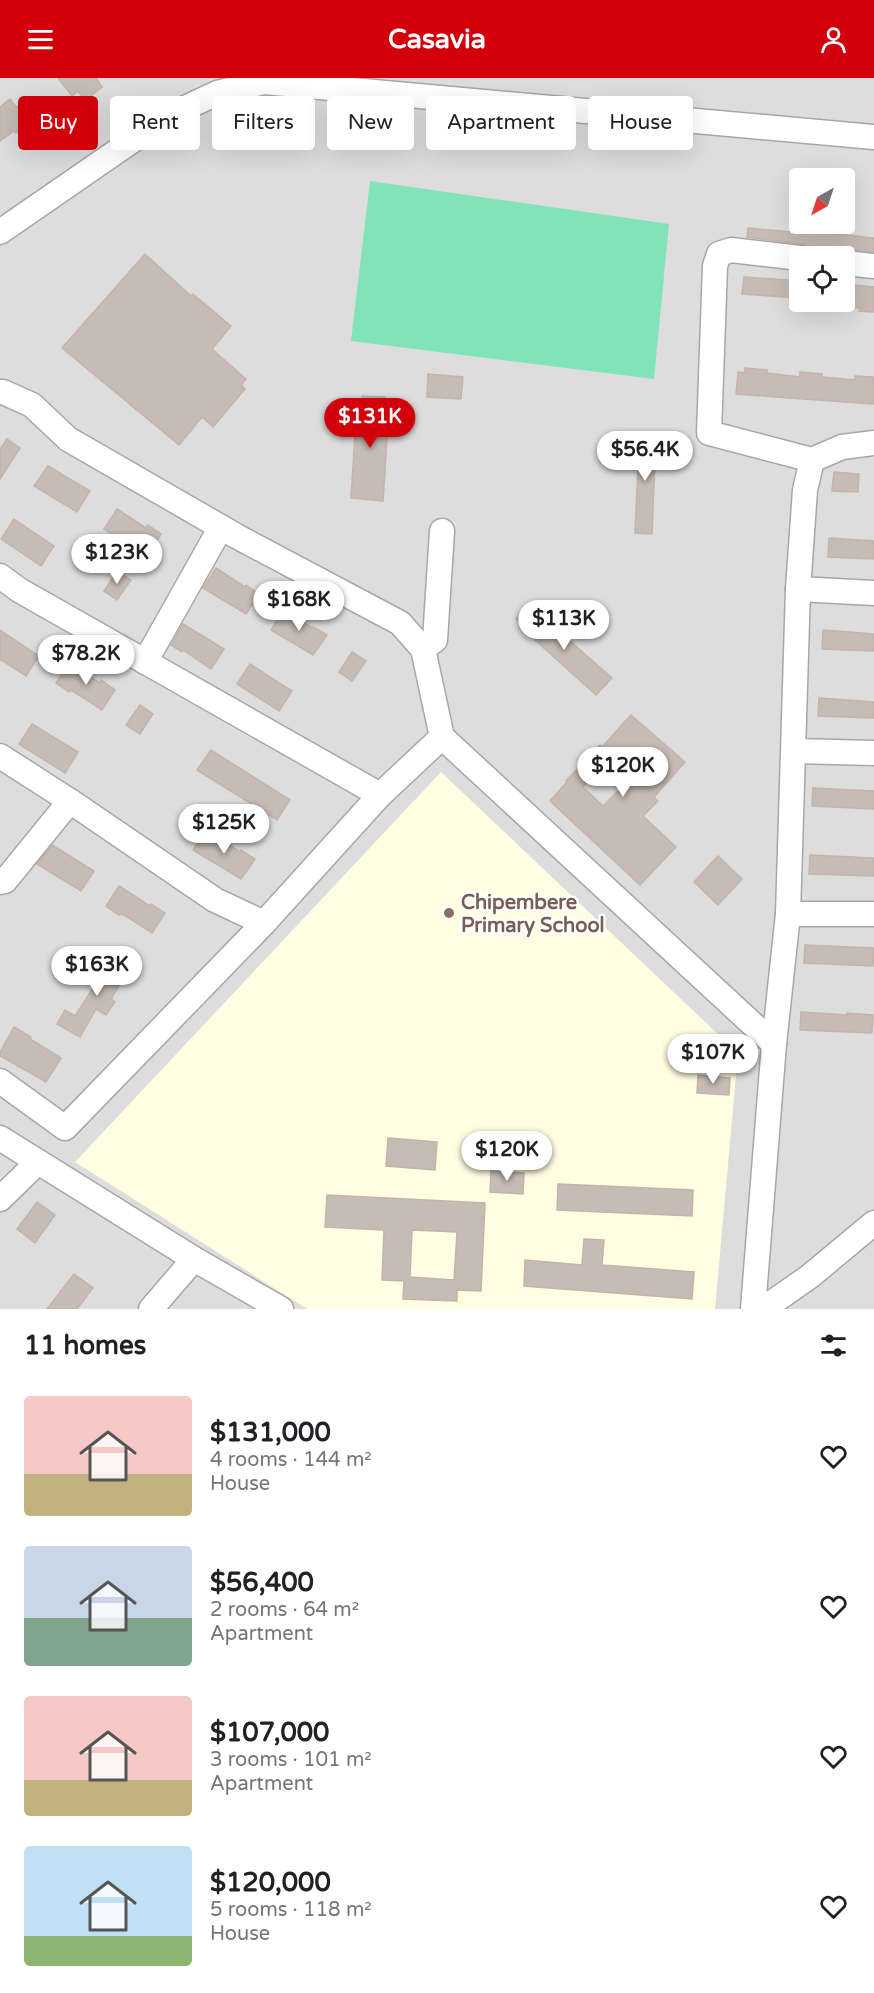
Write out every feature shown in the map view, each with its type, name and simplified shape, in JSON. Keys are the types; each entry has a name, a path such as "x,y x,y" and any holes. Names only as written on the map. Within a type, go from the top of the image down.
{"street":[{"path":"0,232 168,116 217,93 264,82 874,137"},
{"path":"789,257 731,250 719,254 715,266 709,433 812,460 842,447 874,443"},
{"path":"855,264 874,266"},
{"path":"0,392 32,405 69,439 221,527 400,623 423,649 441,737 774,1044"},
{"path":"753,1309 774,1044 788,914 798,589 805,490 812,460"},
{"path":"145,662 221,527"},
{"path":"423,649 435,640 442,531"},
{"path":"798,589 874,593"},
{"path":"6,590 145,662 380,795"},
{"path":"0,1081 65,1128 264,923 380,795 441,737"},
{"path":"794,751 874,753"},
{"path":"0,756 215,900 264,923"},
{"path":"0,882 5,881 70,801"},
{"path":"788,914 874,914"},
{"path":"0,1138 194,1259 281,1309"},
{"path":"0,1199 38,1162"},
{"path":"763,1309 809,1277 874,1223"},
{"path":"151,1309 194,1259"}],"shaded area":[{"path":"0,78 874,78 874,1309 0,1309"},
{"name":"Chipembere Primary School","path":"441,772 738,1053 715,1309 307,1309 75,1162"}],"green space":[{"path":"370,181 669,224 654,379 351,341"}],"building":[{"path":"58,78 96,78 102,87 90,96 82,96 78,91 72,96"},
{"path":"10,99 16,107 18,106 18,132 14,131 0,141 0,107"},
{"path":"748,228 789,232 789,234 838,234 874,238 874,252 855,250 855,246 807,246 747,237"},
{"path":"145,254 191,296 193,294 231,326 212,349 246,379 241,385 245,389 213,427 202,417 179,445 62,348"},
{"path":"744,277 789,280 789,297 742,294"},
{"path":"855,285 874,287 874,312 859,311 860,308 855,307"},
{"path":"745,368 800,377 800,372 855,380 855,376 874,377 874,404 736,394 738,372 745,373"},
{"path":"428,374 463,377 461,399 427,397"},
{"path":"362,396 385,397 385,407 389,407 383,501 351,498 357,405 362,405"},
{"path":"636,434 656,435 652,534 635,533 638,467 633,466"},
{"path":"7,439 20,448 0,479 0,449"},
{"path":"48,466 90,491 77,512 34,486"},
{"path":"834,472 859,474 858,492 832,491"},
{"path":"117,509 146,528 148,525 161,534 148,555 120,536 118,538 104,529"},
{"path":"14,519 54,546 41,566 1,539"},
{"path":"829,538 874,541 874,559 828,557"},
{"path":"216,568 259,594 246,614 203,588"},
{"path":"117,571 131,580 117,600 104,591"},
{"path":"529,605 612,678 596,695 535,640 537,638 516,619"},
{"path":"284,609 327,635 313,655 271,630"},
{"path":"183,624 224,649 211,669 183,650 182,652 171,645"},
{"path":"0,630 39,656 26,676 0,659"},
{"path":"823,630 874,634 874,651 822,649"},
{"path":"352,652 366,661 352,681 339,672"},
{"path":"69,663 115,690 102,710 56,683"},
{"path":"250,664 292,691 279,711 237,684"},
{"path":"819,698 874,702 874,718 818,716"},
{"path":"140,705 153,714 140,734 126,725"},
{"path":"631,715 685,762 654,797 658,801 643,816 676,847 640,885 550,801 600,745 602,747","holes":["603,766 623,786 603,806 583,787"]},
{"path":"32,724 78,752 65,773 19,744"},
{"path":"211,750 290,800 277,820 197,770"},
{"path":"813,788 874,791 874,809 812,806"},
{"path":"207,830 255,859 241,879 193,850"},
{"path":"52,845 94,871 81,891 37,864"},
{"path":"810,855 874,858 874,876 809,874"},
{"path":"718,856 742,879 718,905 694,882"},
{"path":"119,886 165,913 152,933 106,906"},
{"path":"805,945 874,948 873,966 804,963"},
{"path":"110,954 131,966 111,999 115,1002 106,1015 96,1009 80,1037 57,1024 65,1010 75,1016 105,970 102,968"},
{"path":"801,1012 873,1015 872,1033 800,1030"},
{"path":"14,1027 61,1058 46,1082 0,1056"},
{"path":"698,1075 730,1078 729,1095 697,1093"},
{"path":"388,1138 437,1142 435,1170 386,1166"},
{"path":"491,1171 524,1173 523,1194 490,1192"},
{"path":"558,1184 693,1190 692,1216 557,1210"},
{"path":"327,1195 485,1203 481,1291 457,1290 457,1301 403,1299 404,1281 382,1280 384,1230 325,1227","holes":["412,1230 457,1232 454,1280 410,1277"]},
{"path":"37,1202 55,1215 35,1243 17,1229"},
{"path":"584,1239 604,1240 602,1265 694,1272 692,1299 524,1286 525,1260 582,1265"},
{"path":"74,1274 93,1288 77,1309 47,1309"}],"place":[{"name":"Chipembere Primary School","path":"449,913"}]}
